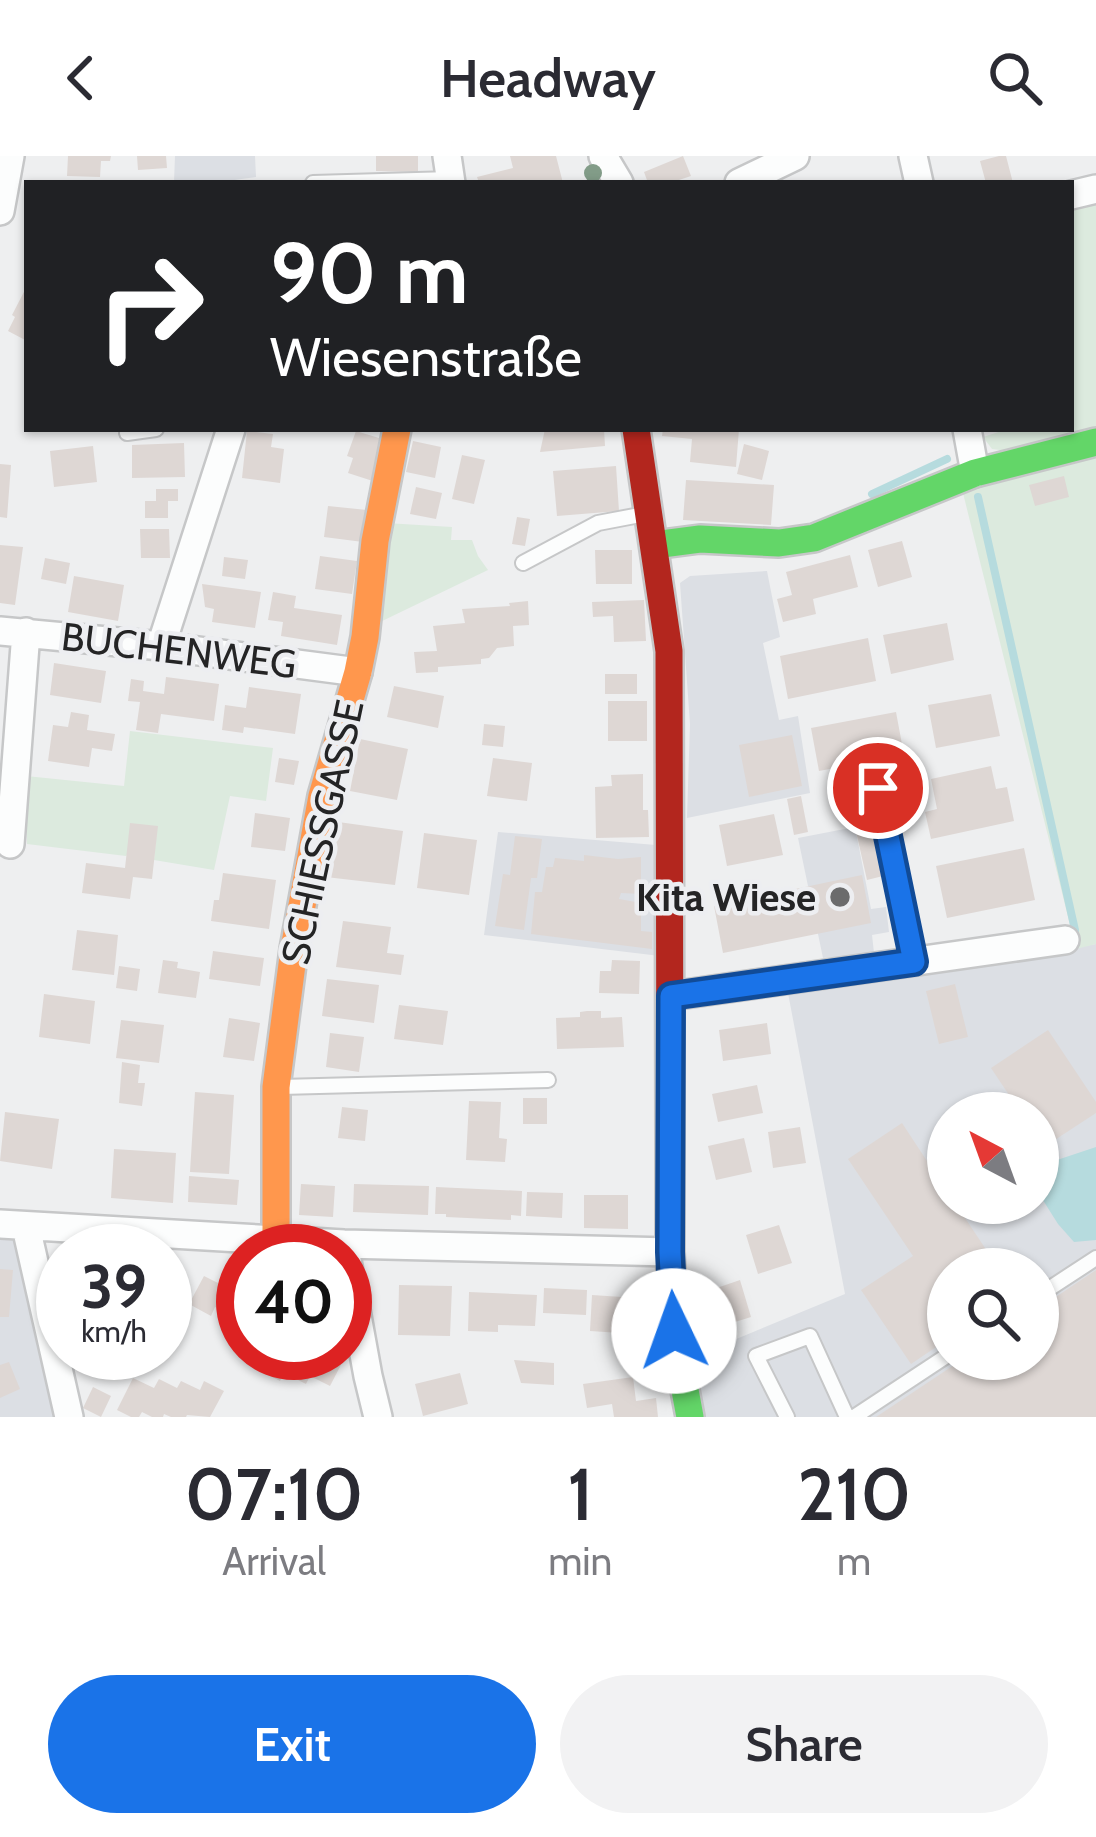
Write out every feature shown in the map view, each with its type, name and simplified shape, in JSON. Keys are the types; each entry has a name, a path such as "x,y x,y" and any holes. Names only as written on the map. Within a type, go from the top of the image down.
{"street":[{"path":"0,211 8,168 32,156"},
{"path":"745,180 795,156"},
{"path":"161,646 229,432"},
{"name":"SCHIESSGASSE","path":"276,1224 276,1087 294,949 322,796 365,637 375,541 396,432"},
{"path":"636,432 669,650 670,1252 674,1331 690,1417"},
{"path":"968,432 975,473"},
{"path":"654,545 700,539 779,543 814,538 975,473 1096,442"},
{"path":"5,846 13,632"},
{"name":"BUCHENWEG","path":"13,632 358,672"},
{"path":"671,996 1065,940"},
{"path":"69,1417 13,1225 216,1235"},
{"path":"372,1245 670,1252"},
{"path":"369,1380 378,1417"}],"lane":[{"path":"350,180 450,172"},
{"path":"127,434 139,432"},
{"path":"523,563 598,523 648,513"},
{"path":"878,788 914,962"},
{"path":"276,1087 548,1080"},
{"path":"1059,1282 1096,1258"},
{"path":"787,1417 756,1356 809,1336 851,1417 927,1368"}],"shaded area":[{"path":"175,156 255,156 256,177 174,180"},
{"path":"767,571 780,637 763,643 779,720 798,716 810,793 687,818 690,724 680,583 690,576"},
{"name":"Kita Wiese","path":"855,827 871,909 886,907 889,932 872,935 874,953 823,958 798,838"},
{"path":"498,832 656,845 660,956 484,935"},
{"path":"1096,944 1096,1417 702,1417 691,1354 845,1294 788,993"},
{"path":"0,1236 14,1237 36,1329 36,1380 48,1380 57,1417 0,1417"}],"green space":[{"path":"1096,187 1096,432 1016,452 992,449 983,437 999,432 1074,432 1074,191"},
{"path":"1096,451 1096,944 1076,949 962,489"},
{"path":"386,523 452,527 451,540 472,540 488,570 378,623"},
{"path":"130,731 273,748 266,801 230,796 214,870 154,860 157,826 126,856 27,844 26,776 124,786"}],"water":[{"path":"1096,1147 1096,1240 1074,1242 1058,1224 1059,1159"}],"building":[{"path":"68,156 111,156 110,161 101,161 100,177 67,176"},
{"path":"137,156 166,156 167,168 138,170"},
{"path":"376,156 418,156 418,172 376,171"},
{"path":"510,156 556,156 562,180 477,177 513,168"},
{"path":"683,156 691,176 647,180 644,172"},
{"path":"1006,156 1012,180 985,180 980,161"},
{"path":"24,292 24,339 8,331"},
{"path":"247,432 273,434 271,447 284,449 280,483 242,478"},
{"path":"356,432 392,442 379,483 348,473 353,458 347,456"},
{"path":"544,432 604,432 605,446 540,452"},
{"path":"663,432 739,432 736,467 690,462 692,439 662,436"},
{"path":"413,441 441,447 435,478 406,472"},
{"path":"184,443 185,477 132,478 132,445"},
{"path":"744,444 769,451 762,480 737,474"},
{"path":"93,446 97,482 54,487 50,451"},
{"path":"462,455 485,460 474,504 452,499"},
{"path":"0,464 11,465 7,518 0,517"},
{"path":"616,466 619,511 557,516 553,471"},
{"path":"1064,476 1069,497 1035,506 1029,485"},
{"path":"686,480 774,485 771,525 683,520"},
{"path":"416,487 442,493 436,519 410,514"},
{"path":"156,489 178,489 178,501 168,501 168,518 145,518 145,501 156,501"},
{"path":"328,506 367,510 363,542 324,537"},
{"path":"517,517 530,519 525,546 512,544"},
{"path":"140,529 169,529 170,558 141,558"},
{"path":"902,541 912,577 878,587 868,550"},
{"path":"0,545 23,547 15,605 0,603"},
{"path":"595,550 632,550 632,584 596,584"},
{"path":"850,555 858,587 813,599 816,614 783,622 777,599 792,595 786,572"},
{"path":"320,556 357,561 352,594 315,589"},
{"path":"224,557 248,560 245,579 222,576"},
{"path":"45,558 70,563 66,584 41,579"},
{"path":"74,576 124,585 118,621 68,612"},
{"path":"202,584 261,592 255,628 212,622 214,609 205,607"},
{"path":"273,592 296,596 294,608 342,615 337,645 281,636 283,622 268,620"},
{"path":"644,600 646,641 614,642 613,616 593,617 592,602"},
{"path":"528,601 529,625 513,626 514,646 497,648 481,664 416,673 414,652 437,651 433,626 465,623 462,609"},
{"path":"947,623 954,660 891,674 883,635"},
{"path":"868,638 876,681 788,699 780,656"},
{"path":"54,663 106,671 101,703 50,695"},
{"path":"605,674 637,674 637,694 605,694"},
{"path":"166,677 219,684 214,721 161,714 158,733 136,730 140,702 128,701 131,679 144,681 143,691 164,694"},
{"path":"394,686 444,696 438,728 387,717"},
{"path":"249,687 301,694 295,734 244,727 243,733 222,730 225,705 246,708"},
{"path":"991,694 1000,736 936,748 928,705"},
{"path":"608,701 647,701 647,741 608,741"},
{"path":"71,712 89,715 87,730 115,734 112,751 92,748 89,767 48,761 53,725 68,727"},
{"path":"896,712 904,755 819,771 811,728"},
{"path":"484,724 505,726 503,747 482,745"},
{"path":"792,735 802,786 749,797 739,745"},
{"path":"360,739 408,749 397,800 350,791"},
{"path":"279,758 299,761 294,785 275,782"},
{"path":"493,758 532,763 527,801 487,796"},
{"path":"991,766 996,789 1007,787 1014,821 931,839 925,812 937,809 931,779"},
{"path":"643,774 649,837 596,838 595,787 612,786 611,775"},
{"path":"910,774 915,794 894,799 890,778"},
{"path":"801,796 808,832 794,835 787,799"},
{"path":"255,813 290,818 285,851 251,847"},
{"path":"774,814 783,855 727,866 719,825"},
{"path":"324,820 403,831 395,885 317,876"},
{"path":"130,823 158,826 152,879 133,877 130,899 82,893 86,863 125,868"},
{"path":"871,824 883,876 867,880 855,827"},
{"path":"424,833 477,840 469,895 417,888"},
{"path":"515,836 542,839 524,930 495,926"},
{"path":"1024,848 1035,900 947,918 936,866"},
{"path":"584,855 641,857 641,894 621,893 619,899 641,903 641,931 652,932 652,949 531,934 535,892 542,892 546,867 553,867 555,858 584,861"},
{"path":"223,873 276,880 269,929 211,921"},
{"path":"862,875 871,923 723,953 714,906"},
{"path":"343,921 391,927 387,953 404,955 401,975 336,967"},
{"path":"77,930 118,935 114,975 72,970"},
{"path":"213,951 264,958 260,986 209,979"},
{"path":"163,960 200,972 196,998 158,993"},
{"path":"612,960 640,961 639,994 599,993 600,971 611,971"},
{"path":"119,966 140,969 137,991 116,988"},
{"path":"327,979 379,985 374,1023 322,1016"},
{"path":"955,984 968,1037 939,1044 926,991"},
{"path":"44,994 95,1001 90,1044 39,1037"},
{"path":"399,1005 448,1011 443,1045 394,1039"},
{"path":"601,1011 601,1018 622,1017 624,1047 557,1049 556,1018"},
{"path":"229,1018 260,1023 254,1061 223,1057"},
{"path":"121,1020 164,1025 159,1063 116,1058"},
{"path":"767,1023 771,1054 723,1061 719,1030"},
{"path":"1048,1030 1096,1102 1096,1113 1059,1137 1059,1092 1007,1092 991,1068"},
{"path":"330,1033 364,1037 359,1072 326,1067"},
{"path":"122,1062 140,1065 138,1083 145,1083 142,1106 119,1103"},
{"path":"757,1085 763,1113 718,1122 712,1094"},
{"path":"195,1092 234,1095 229,1174 190,1172"},
{"path":"523,1098 547,1098 547,1124 523,1124"},
{"path":"469,1101 501,1102 499,1138 507,1139 505,1162 466,1160"},
{"path":"342,1107 368,1110 365,1141 338,1138"},
{"path":"5,1112 59,1119 52,1169 0,1161"},
{"path":"902,1123 927,1161 927,1224 969,1224 985,1248 927,1248 927,1353 911,1364 861,1290 913,1256 848,1159"},
{"path":"800,1127 806,1163 773,1168 768,1132"},
{"path":"744,1138 752,1172 716,1180 708,1146"},
{"path":"114,1149 176,1153 173,1203 111,1198"},
{"path":"189,1176 239,1180 237,1205 188,1202"},
{"path":"301,1184 335,1186 333,1217 299,1215"},
{"path":"354,1184 429,1186 428,1215 353,1212"},
{"path":"436,1187 522,1191 521,1216 511,1215 511,1220 435,1214"},
{"path":"527,1192 563,1193 562,1218 526,1216"},
{"path":"584,1195 628,1195 628,1229 584,1228"},
{"path":"779,1225 792,1263 758,1274 746,1235"},
{"path":"0,1269 13,1270 9,1317 0,1317"},
{"path":"1096,1270 1096,1417 876,1417 932,1380 1059,1380 1059,1295"},
{"path":"204,1276 216,1282 216,1308 211,1316 192,1306"},
{"path":"740,1280 751,1317 719,1327 708,1291"},
{"path":"399,1285 452,1286 450,1336 398,1335"},
{"path":"544,1288 587,1290 586,1315 543,1313"},
{"path":"469,1292 537,1295 535,1326 498,1325 498,1332 468,1331"},
{"path":"592,1295 637,1298 635,1334 590,1331"},
{"path":"514,1360 554,1363 554,1385 521,1383"},
{"path":"9,1362 20,1389 0,1398 0,1365"},
{"path":"460,1373 468,1404 423,1416 415,1384"},
{"path":"633,1377 636,1401 656,1398 658,1417 614,1417 612,1404 587,1408 583,1384"},
{"path":"132,1380 154,1388 158,1380 177,1388 181,1381 200,1390 204,1381 224,1391 210,1417 152,1417 142,1412 131,1417 117,1410"},
{"path":"93,1387 111,1396 101,1417 83,1408"}],"waterway":[{"path":"872,494 947,459"},
{"path":"978,497 1075,930"}],"traffic: fast":[{"path":"654,545 700,539 779,543 814,538 975,473 1096,442"},
{"path":"670,1140 674,1331 690,1417"}],"traffic: slow":[{"path":"276,1224 276,1087 294,949 322,796 365,637 375,541 396,432"}],"traffic: jam":[{"path":"636,432 669,651 670,1140"}],"place":[{"name":"Kita Wiese","path":"840,897"}],"route":[{"path":"674,1331 671,996 914,962 878,788"}]}
